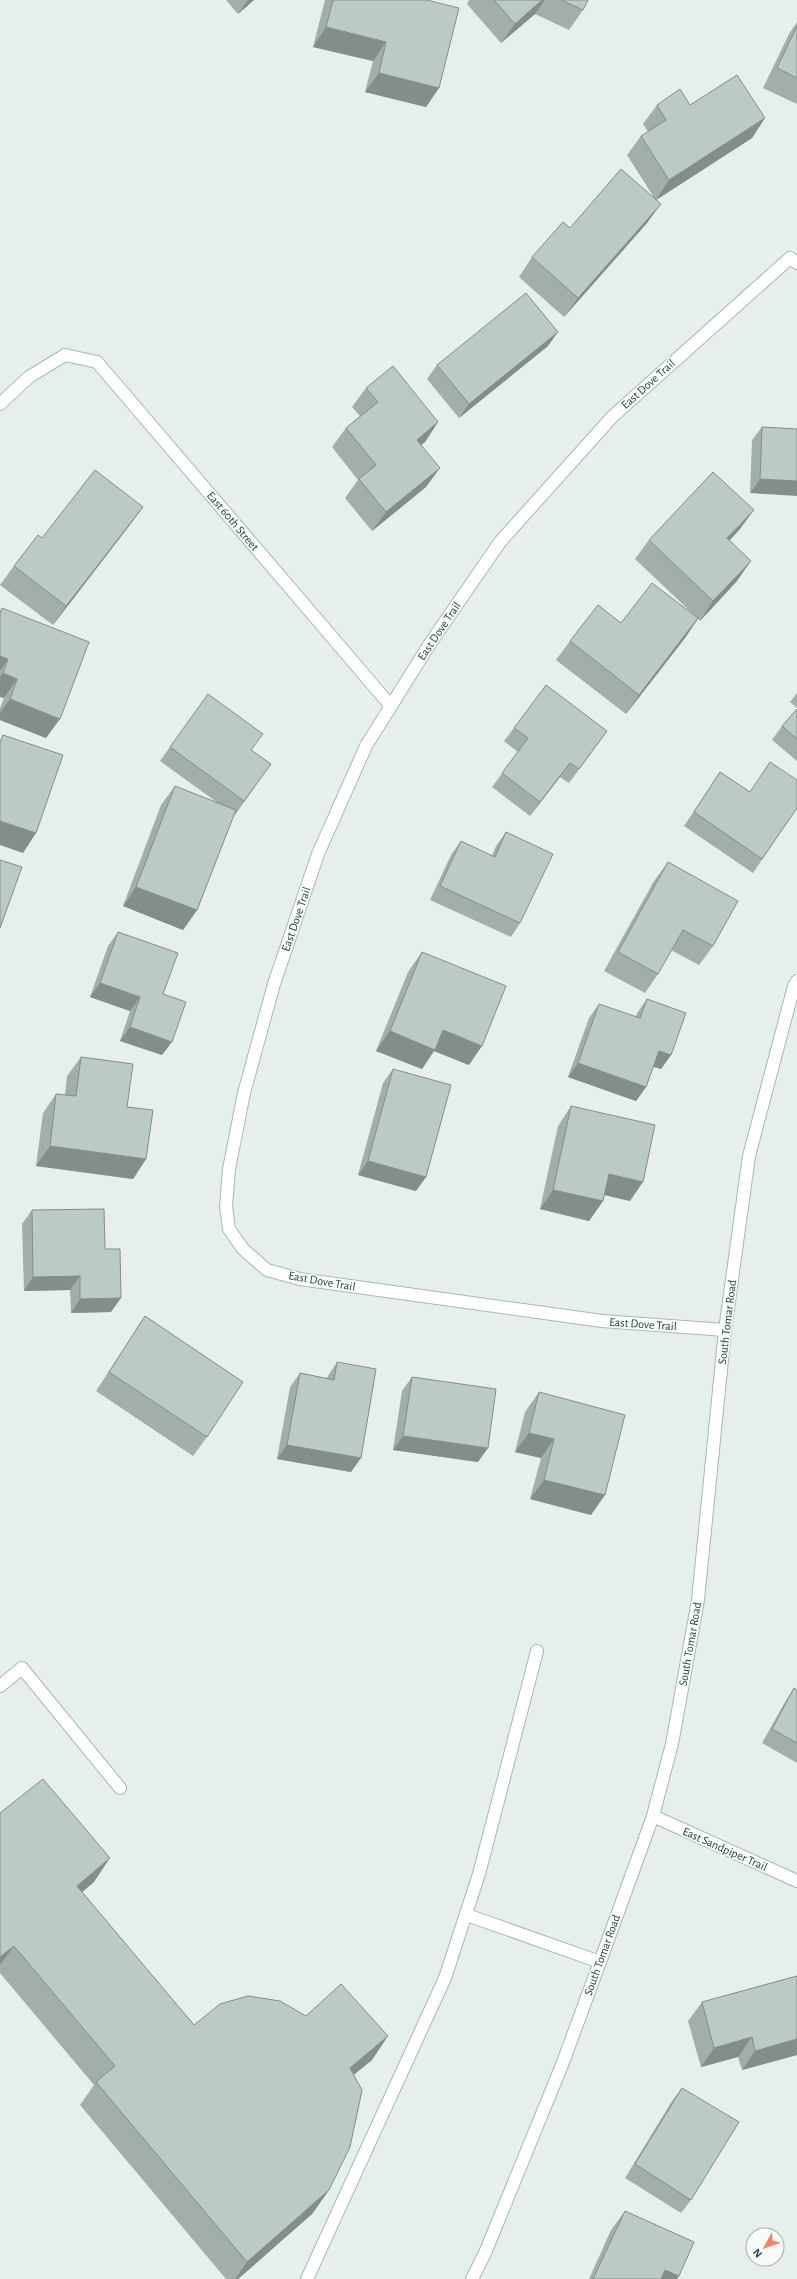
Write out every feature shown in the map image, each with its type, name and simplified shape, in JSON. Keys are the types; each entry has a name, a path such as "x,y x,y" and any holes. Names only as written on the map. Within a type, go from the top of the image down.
{"street":[{"name":"East Dove Trail","path":"725,1330 602,1321 300,1279 267,1270 243,1249 229,1229 226,1206 229,1169 244,1093 274,984 318,854 366,746 390,705 429,644 500,542 612,417 794,261"},
{"name":"East 60th Street","path":"0,404 29,377 65,355 97,362 390,705"},
{"name":"South Tomar Road","path":"472,2279 485,2253 562,2065 653,1816 672,1744 698,1600 725,1330 749,1156 794,986 797,981"},
{"path":"307,2279 432,2010 467,1915 537,1651"},
{"path":"0,1686 22,1668 120,1788"},
{"name":"East Sandpiper Trail","path":"653,1816 797,1881"},
{"path":"467,1915 600,1962"}],"building":[{"path":"333,0 427,0 459,8 439,88 379,73 386,42 326,27"},
{"path":"494,0 542,0 515,24"},
{"path":"561,0 588,0 583,10"},
{"path":"797,26 797,78 777,68"},
{"path":"737,75 765,118 669,180 641,136 666,120 657,105 680,89 690,105"},
{"path":"621,169 661,204 578,298 532,257 563,222 570,228"},
{"path":"526,293 558,332 469,404 437,365"},
{"path":"393,366 438,422 417,440 440,468 386,512 359,479 376,465 346,428 378,402 366,388"},
{"path":"762,427 797,429 797,481 760,479"},
{"path":"95,470 143,507 66,606 14,566 38,535 42,538"},
{"path":"713,472 754,510 727,538 751,561 713,601 649,540"},
{"path":"652,583 698,618 639,695 570,641 598,605 621,623"},
{"path":"2,608 89,642 60,719 10,699 17,679 3,673 8,659 0,656 0,614"},
{"path":"546,685 607,731 579,769 570,763 540,802 502,773 528,738 514,728"},
{"path":"208,694 263,734 251,750 271,764 244,801 170,747"},
{"path":"797,709 797,739 782,726"},
{"path":"3,735 63,755 36,833 0,821 0,742"},
{"path":"770,762 797,780 797,808 762,859 694,812 720,772 750,792"},
{"path":"175,786 236,810 197,910 136,887"},
{"path":"506,832 553,854 520,923 440,886 461,841 495,857"},
{"path":"0,860 22,867 0,928"},
{"path":"668,862 738,901 713,946 683,930 658,974 618,952"},
{"path":"118,932 178,953 163,994 186,1002 172,1042 130,1027 140,997 100,983"},
{"path":"422,952 506,986 482,1046 443,1030 435,1050 390,1031"},
{"path":"647,999 686,1013 671,1055 659,1051 646,1087 578,1063 599,1004 640,1018"},
{"path":"81,1057 133,1064 127,1107 153,1110 146,1159 50,1146 56,1094 76,1096"},
{"path":"393,1069 451,1085 426,1177 368,1161"},
{"path":"571,1106 655,1125 643,1182 609,1174 603,1201 553,1190"},
{"path":"104,1209 105,1249 120,1249 121,1298 80,1299 80,1276 33,1277 32,1210"},
{"path":"145,1316 243,1382 207,1437 109,1372"},
{"path":"337,1362 376,1369 361,1458 287,1445 300,1373 334,1380"},
{"path":"412,1377 496,1389 488,1448 403,1436"},
{"path":"539,1392 625,1415 605,1495 544,1480 554,1439 529,1433"},
{"path":"794,1688 797,1690 797,1743 772,1729"},
{"path":"43,1779 110,1858 77,1886 194,2025 220,2004 248,1996 280,2001 306,2016 341,1984 388,2036 350,2068 362,2090 350,2147 329,2190 247,2262 96,2082 115,2066 14,1946 0,1957 0,1813"},
{"path":"797,1976 797,2039 755,2051 752,2037 714,2048 702,2002"},
{"path":"682,2088 739,2122 691,2200 635,2164"},
{"path":"625,2211 694,2242 679,2276 665,2270 661,2279 593,2279"}]}
